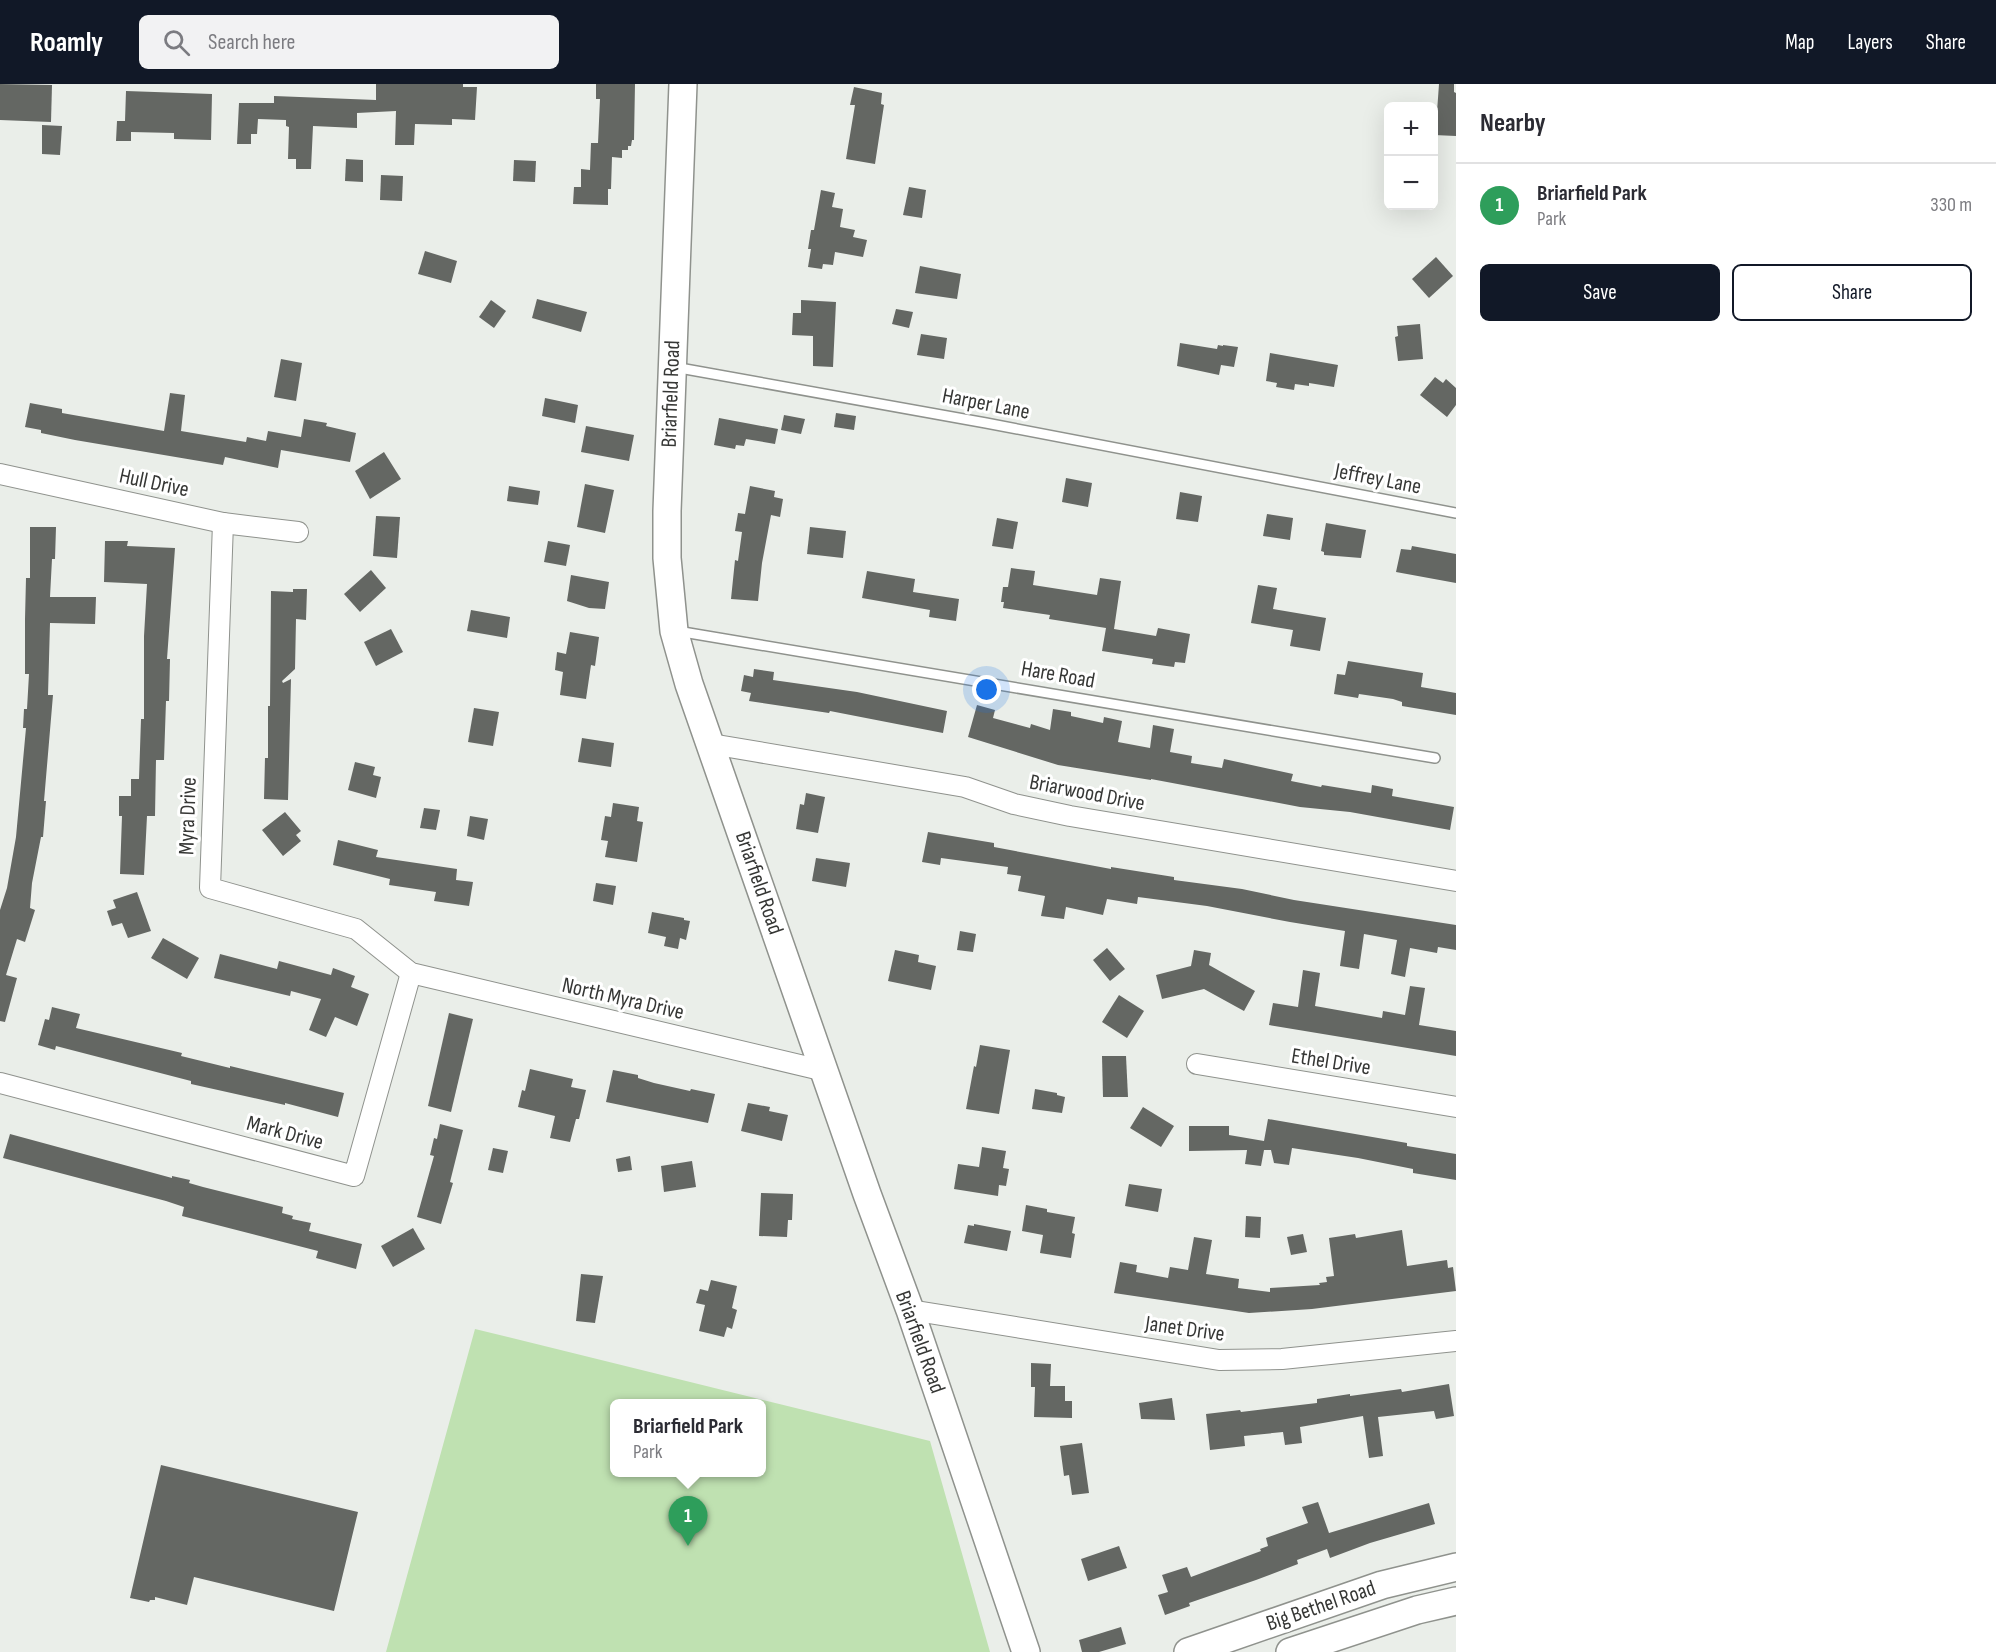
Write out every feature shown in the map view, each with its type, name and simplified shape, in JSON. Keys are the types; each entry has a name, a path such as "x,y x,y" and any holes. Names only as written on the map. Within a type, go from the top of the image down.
{"main road":[{"name":"Briarfield Road","path":"683,84 671,367 667,558 674,631 689,684 910,1310 1026,1652"},
{"name":"Big Bethel Road","path":"1188,1652 1382,1585 1456,1567"},
{"name":"Big Bethel Road","path":"1290,1652 1417,1610 1456,1601"}],"street":[{"name":"Hull Drive","path":"0,474 223,523 298,532"},
{"name":"Myra Drive","path":"223,523 210,888 357,929 411,973"},
{"name":"Briarwood Drive","path":"711,744 965,787 1014,804 1070,816 1456,881"},
{"name":"North Myra Drive","path":"411,973 825,1071"},
{"name":"Mark Drive","path":"0,1083 354,1176 411,973"},
{"name":"Ethel Drive","path":"1197,1064 1456,1107"},
{"name":"Janet Drive","path":"910,1310 1219,1360 1282,1359 1456,1341"}],"lane":[{"name":"Harper Lane","path":"671,367 998,425 1294,483"},
{"name":"Jeffrey Lane","path":"1294,483 1456,513"},
{"name":"Hare Road","path":"674,631 1435,758"}],"green space":[{"path":"475,1329 759,1399 610,1399 610,1477 766,1477 766,1401 930,1441 990,1652 386,1652"}],"building":[{"path":"0,84 52,85 51,122 0,120"},
{"path":"376,84 463,84 463,87 477,87 475,120 452,119 452,125 415,124 414,145 395,145 396,111 357,113 357,128 313,126 311,169 296,169 296,159 288,159 289,127 286,126 286,120 258,119 257,134 251,134 251,144 237,144 239,103 274,103 274,96 376,100"},
{"path":"596,84 635,84 634,140 631,146 628,146 628,150 622,150 622,158 612,157 608,205 573,204 574,187 581,187 581,169 590,170 591,143 598,143 600,99 596,99"},
{"path":"1439,84 1454,84 1456,136 1438,135"},
{"path":"854,87 882,93 881,104 884,105 875,164 846,159 855,105 850,105"},
{"path":"126,91 212,94 211,140 174,139 174,133 131,132 131,141 116,141 117,121 125,121"},
{"path":"42,125 62,126 60,155 42,154"},
{"path":"346,159 363,160 363,182 345,181"},
{"path":"514,160 536,161 535,182 513,181"},
{"path":"381,175 403,176 402,201 380,200"},
{"path":"909,187 926,190 922,218 903,215"},
{"path":"821,190 835,193 832,207 843,209 840,227 855,230 853,237 867,240 863,257 835,252 833,265 823,264 822,269 808,267 811,230 814,230"},
{"path":"425,251 457,261 451,283 418,274"},
{"path":"1436,257 1453,276 1429,298 1412,279"},
{"path":"920,266 961,274 957,299 915,293"},
{"path":"537,299 587,312 581,332 532,318"},
{"path":"491,300 506,311 494,328 479,317"},
{"path":"801,300 836,302 833,367 813,366 813,336 792,335 793,313 801,313"},
{"path":"896,309 913,312 909,328 892,324"},
{"path":"1420,324 1423,359 1398,361 1395,337 1398,336 1397,326"},
{"path":"921,334 947,338 944,359 917,355"},
{"path":"1180,343 1217,349 1218,345 1238,347 1234,367 1221,365 1219,375 1177,366"},
{"path":"1270,353 1338,365 1334,387 1309,383 1309,386 1295,384 1294,390 1276,387 1277,383 1266,381"},
{"path":"281,359 302,363 296,401 274,397"},
{"path":"1435,377 1443,383 1446,379 1456,388 1456,405 1447,417 1420,395"},
{"path":"170,393 185,395 181,431 246,442 247,437 266,441 268,431 301,437 304,419 327,423 326,426 356,433 350,462 281,450 278,468 225,457 223,465 75,440 25,427 30,403 62,409 62,413 164,431"},
{"path":"545,398 578,405 575,423 542,416"},
{"path":"836,413 856,416 854,430 834,427"},
{"path":"784,415 805,419 801,434 781,430"},
{"path":"719,418 778,429 775,444 746,439 744,446 736,445 735,449 714,445"},
{"path":"586,426 634,435 629,461 581,452"},
{"path":"384,452 401,479 370,499 355,471"},
{"path":"1066,478 1092,483 1088,507 1062,502"},
{"path":"585,484 614,490 605,533 577,527"},
{"path":"509,486 540,491 538,505 507,501"},
{"path":"750,486 775,491 774,497 783,499 780,517 771,515 758,601 731,599 735,560 738,561 742,532 735,531 738,513 745,514"},
{"path":"1180,492 1202,496 1198,522 1176,519"},
{"path":"1267,514 1293,518 1290,540 1263,536"},
{"path":"376,516 400,517 397,558 373,556"},
{"path":"997,518 1018,522 1013,549 992,546"},
{"path":"1326,523 1366,530 1361,558 1324,555 1321,551"},
{"path":"30,527 56,527 50,597 96,597 95,624 50,623 48,695 53,695 43,837 41,837 32,883 30,908 35,910 25,942 17,939 6,975 17,978 5,1022 0,1021 0,910 7,888 16,837 26,728 23,728 24,709 27,709 29,674 25,674 25,619 26,578 30,578"},
{"path":"810,527 846,531 843,558 807,554"},
{"path":"105,541 128,541 127,546 175,548 167,659 170,659 169,701 166,701 164,760 156,760 155,816 147,816 144,875 120,874 122,816 119,816 119,796 131,796 131,779 139,779 141,719 144,719 144,636 147,584 104,582"},
{"path":"548,541 570,545 566,566 544,562"},
{"path":"1412,546 1456,554 1456,583 1396,572 1401,549 1411,550"},
{"path":"1011,568 1035,571 1033,585 1097,595 1100,578 1121,581 1114,629 1156,636 1158,628 1190,634 1185,663 1175,662 1174,667 1152,664 1153,659 1102,651 1106,628 1049,619 1050,615 1003,608 1004,602 1001,602 1003,587 1008,587"},
{"path":"371,570 386,588 360,612 344,594"},
{"path":"867,571 915,579 913,592 959,599 956,621 929,617 930,610 862,598"},
{"path":"571,575 609,582 605,609 589,608 567,601"},
{"path":"1258,585 1277,588 1273,609 1326,618 1320,651 1290,646 1293,630 1251,623"},
{"path":"293,589 307,589 306,620 296,619 295,669 282,681 283,683 291,679 288,800 264,799 265,758 268,758 268,706 270,706 271,591 293,592"},
{"path":"471,610 510,617 507,638 467,631"},
{"path":"391,629 403,652 376,666 364,642"},
{"path":"570,632 599,637 595,666 591,665 586,699 560,695 563,672 555,670 557,652 566,654"},
{"path":"1348,661 1423,673 1421,687 1456,693 1456,715 1402,706 1402,702 1393,699 1359,694 1358,698 1334,694 1337,674 1345,675"},
{"path":"754,669 774,672 773,680 857,692 947,711 943,733 830,711 829,713 749,701 751,693 741,691 744,675 753,677"},
{"path":"977,705 995,710 993,718 1030,728 1031,724 1050,730 1053,709 1071,712 1071,716 1103,723 1104,717 1122,721 1118,742 1150,748 1153,725 1174,729 1170,752 1192,756 1191,763 1222,768 1224,759 1293,774 1291,781 1321,787 1322,785 1371,793 1372,785 1393,789 1392,796 1454,807 1450,830 1350,812 1300,807 1151,779 1058,765 968,737"},
{"path":"474,708 499,712 493,746 468,742"},
{"path":"582,738 614,743 611,767 578,762"},
{"path":"355,762 375,767 373,775 381,777 376,798 348,790"},
{"path":"806,793 825,797 818,833 796,829 800,804 804,805"},
{"path":"613,803 639,807 637,821 643,822 637,862 605,857 608,841 601,840 605,816 611,817"},
{"path":"424,808 440,810 436,830 420,828"},
{"path":"285,812 301,831 296,835 301,841 283,856 262,830"},
{"path":"470,816 488,819 484,840 467,836"},
{"path":"928,832 994,843 994,847 1111,869 1111,867 1174,877 1174,880 1242,889 1294,900 1456,925 1456,950 1438,947 1437,953 1410,948 1405,977 1391,974 1397,940 1364,934 1359,969 1340,966 1345,931 1207,906 1138,897 1137,904 1107,899 1103,915 1066,907 1064,919 1041,916 1045,896 1018,891 1021,876 1007,874 1008,867 941,858 940,865 922,862"},
{"path":"338,840 378,850 376,857 457,869 456,880 473,882 469,906 434,901 436,892 389,885 390,879 333,865"},
{"path":"816,858 850,863 846,887 812,881"},
{"path":"596,883 616,886 613,905 593,901"},
{"path":"137,892 151,931 128,938 122,923 112,926 107,911 116,908 113,900"},
{"path":"652,912 690,921 686,940 680,938 678,949 664,946 666,937 648,933"},
{"path":"960,931 976,934 973,952 957,950"},
{"path":"163,938 199,958 187,979 151,958"},
{"path":"1107,948 1125,969 1110,981 1093,960"},
{"path":"895,950 919,955 918,962 936,966 931,990 888,981"},
{"path":"1194,950 1211,953 1209,965 1255,991 1244,1011 1204,989 1162,999 1156,975 1191,966"},
{"path":"220,954 277,969 279,961 331,975 333,968 355,976 351,987 369,994 357,1026 335,1017 326,1037 309,1030 321,999 291,991 290,996 214,978"},
{"path":"1303,970 1320,973 1315,1006 1382,1018 1383,1011 1405,1015 1410,986 1425,988 1419,1025 1456,1031 1456,1056 1269,1025 1273,1003 1298,1007"},
{"path":"1119,995 1144,1011 1127,1038 1102,1022"},
{"path":"52,1007 80,1014 76,1028 182,1053 181,1056 230,1068 230,1066 344,1093 338,1117 285,1103 285,1105 191,1084 191,1081 56,1046 55,1050 38,1045 45,1019 49,1020"},
{"path":"449,1013 473,1019 451,1112 428,1106"},
{"path":"980,1045 1010,1050 999,1114 966,1109"},
{"path":"1102,1056 1126,1056 1128,1097 1103,1097"},
{"path":"530,1069 573,1079 571,1087 586,1090 579,1119 576,1119 570,1142 550,1138 555,1116 518,1107 522,1090 525,1091"},
{"path":"613,1070 638,1075 638,1078 654,1083 715,1094 708,1123 606,1102"},
{"path":"1035,1089 1057,1093 1065,1097 1062,1113 1032,1109"},
{"path":"748,1103 770,1107 769,1111 788,1115 782,1141 741,1131"},
{"path":"1143,1107 1174,1126 1161,1147 1130,1128"},
{"path":"1268,1119 1407,1143 1407,1146 1456,1154 1456,1180 1413,1173 1413,1169 1358,1158 1292,1148 1289,1165 1274,1163 1271,1150 1264,1150 1261,1166 1245,1164 1247,1150 1189,1151 1189,1126 1229,1126 1229,1135 1264,1141"},
{"path":"440,1124 463,1130 450,1182 453,1183 441,1224 417,1217 434,1156 430,1155 434,1138 437,1139"},
{"path":"10,1134 172,1178 172,1176 190,1180 189,1183 283,1207 282,1213 293,1216 292,1219 311,1223 309,1231 362,1244 356,1269 316,1258 318,1251 182,1216 184,1207 166,1201 3,1158"},
{"path":"982,1147 1006,1151 1003,1168 1009,1169 1006,1186 999,1185 998,1196 954,1189 958,1164 979,1167"},
{"path":"493,1148 508,1151 503,1173 488,1170"},
{"path":"630,1156 632,1170 618,1172 616,1159"},
{"path":"692,1161 696,1187 664,1192 661,1166"},
{"path":"1129,1184 1162,1189 1158,1212 1125,1206"},
{"path":"761,1193 793,1194 792,1220 788,1220 787,1237 759,1236"},
{"path":"1026,1205 1047,1209 1047,1212 1075,1217 1071,1258 1040,1253 1043,1235 1022,1231"},
{"path":"1246,1216 1261,1217 1260,1238 1245,1237"},
{"path":"974,1224 1011,1231 1007,1251 964,1243 968,1225 974,1226"},
{"path":"413,1228 425,1249 393,1267 381,1246"},
{"path":"1402,1230 1407,1266 1447,1260 1448,1268 1453,1267 1456,1291 1312,1309 1249,1313 1114,1293 1120,1262 1137,1265 1136,1272 1168,1278 1170,1267 1188,1270 1194,1237 1212,1240 1206,1274 1239,1279 1238,1288 1270,1292 1270,1288 1320,1285 1319,1283 1327,1282 1326,1277 1334,1276 1329,1238 1355,1234 1356,1238"},
{"path":"1303,1234 1307,1252 1291,1255 1287,1237"},
{"path":"581,1274 603,1276 595,1323 576,1321"},
{"path":"711,1280 737,1286 732,1308 737,1310 732,1329 727,1327 724,1337 699,1331 705,1305 696,1303 700,1289 708,1291"},
{"path":"1031,1363 1051,1364 1050,1386 1065,1386 1065,1401 1072,1401 1072,1418 1034,1417 1035,1387 1031,1387"},
{"path":"1449,1384 1454,1416 1436,1419 1434,1411 1378,1417 1383,1456 1369,1458 1363,1416 1300,1427 1302,1443 1285,1445 1283,1432 1244,1436 1245,1446 1210,1450 1206,1414 1317,1403 1317,1399 1350,1394 1350,1396 1401,1389 1402,1392"},
{"path":"1172,1398 1175,1420 1141,1419 1139,1403"},
{"path":"1082,1443 1089,1493 1072,1495 1069,1475 1064,1476 1060,1446"},
{"path":"161,1465 358,1512 334,1611 194,1577 187,1605 155,1597 155,1600 149,1602 130,1598"},
{"path":"1318,1502 1329,1533 1429,1503 1435,1524 1370,1543 1330,1558 1327,1549 1297,1560 1298,1564 1189,1603 1190,1606 1165,1615 1158,1595 1168,1592 1162,1575 1187,1567 1191,1577 1261,1551 1260,1549 1268,1546 1266,1538 1308,1523 1302,1507"},
{"path":"1119,1546 1127,1568 1088,1581 1081,1559"},
{"path":"1121,1627 1126,1644 1099,1652 1082,1652 1079,1640"}],"place":[{"name":"Briarfield Park","path":"688,1546"}]}
